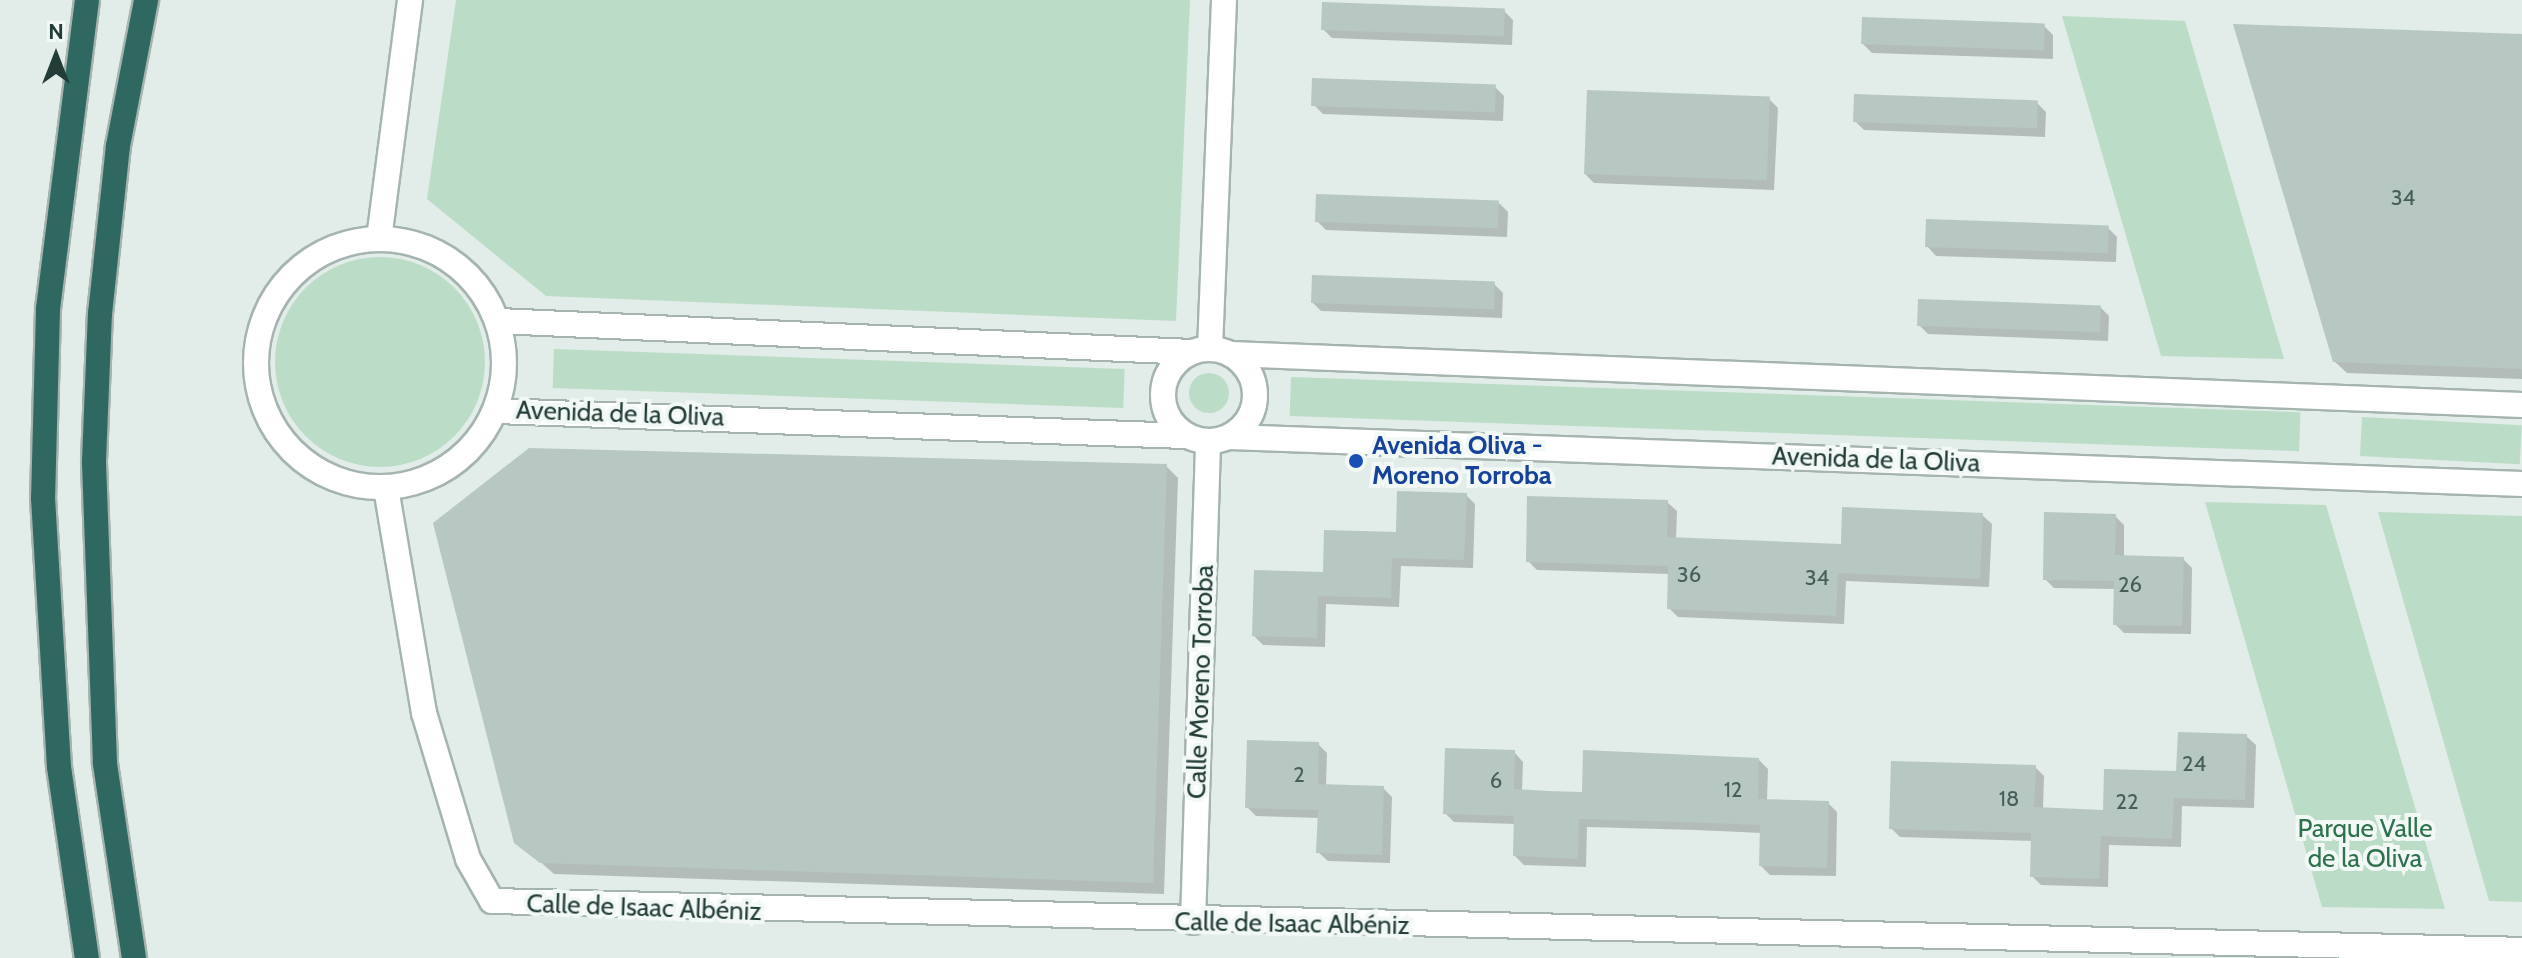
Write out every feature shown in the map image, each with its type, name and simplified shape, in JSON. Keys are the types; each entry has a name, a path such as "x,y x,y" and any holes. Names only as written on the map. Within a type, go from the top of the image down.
{"highway":[{"path":"87,0 49,295 43,498 59,767 87,958"},
{"path":"134,958 105,763 94,461 115,176 146,0"}],"street":[{"path":"410,0 379,239 418,244 452,261 480,288 498,321 504,381 496,411"},
{"path":"1211,352 1224,0"},
{"name":"Avenida de la Oliva","path":"379,239 329,251 278,292 260,328 255,367 263,406 282,440 311,467 347,484 386,488 452,465 496,411 2522,484"},
{"path":"498,321 2522,405"},
{"path":"1211,352 1250,371 1256,396 1249,420 1207,438 1167,417 1162,392 1171,368 1211,352"},
{"name":"Calle Moreno Torroba","path":"1193,922 1207,438"},
{"name":"Calle de Isaac Albéniz","path":"386,488 424,713 468,859 492,901 1193,922 2522,950"}],"green space":[{"path":"456,0 1190,0 1176,321 546,296 427,199"},
{"path":"2062,16 2185,21 2284,359 2161,356"},
{"path":"380,257 420,265 439,274 455,287 468,303 477,322 485,362 477,402 468,421 455,437 439,450 420,459 380,467 340,459 321,450 305,437 292,421 283,402 275,362 283,322 292,303 305,287 321,274 340,265"},
{"path":"554,349 1125,369 1123,408 553,388"},
{"path":"1209,373 1223,379 1229,393 1223,407 1209,413 1195,407 1189,393 1195,379"},
{"path":"1291,377 2300,412 2299,451 1290,416"},
{"path":"2362,417 2522,425 2520,464 2360,456"},
{"name":"Parque Valle de la Oliva","path":"2205,502 2326,505 2445,909 2322,907"},
{"path":"2378,512 2522,516 2522,902 2489,901"}],"building":[{"path":"1322,2 1505,8 1504,36 1321,30"},
{"path":"1862,17 2045,23 2044,50 1861,44"},
{"path":"2233,24 2522,34 2522,369 2333,362"},
{"path":"1312,78 1496,84 1495,112 1311,106"},
{"path":"1587,90 1770,96 1767,180 1584,174"},
{"path":"1854,94 2038,100 2037,128 1853,122"},
{"path":"1316,194 1499,200 1498,228 1315,222"},
{"path":"1926,219 2109,225 2108,253 1925,247"},
{"path":"1312,275 1495,281 1494,309 1311,303"},
{"path":"1918,299 2101,305 2100,332 1917,326"},
{"path":"529,448 1167,464 1153,883 540,863 514,843 433,523"},
{"path":"1397,491 1467,493 1464,560 1392,558 1391,598 1318,596 1317,638 1252,636 1254,570 1323,572 1324,530 1396,532"},
{"path":"1527,496 1668,500 1667,537 1841,544 1842,507 1983,513 1980,579 1838,573 1836,616 1667,609 1668,566 1526,562"},
{"path":"2044,512 2116,514 2115,555 2184,557 2182,626 2113,625 2114,581 2043,580"},
{"path":"2178,732 2247,734 2245,800 2174,798 2172,839 2101,836 2099,879 2030,877 2031,833 1889,829 1891,761 2036,765 2034,807 2103,810 2104,769 2176,771"},
{"path":"1247,740 1319,742 1318,784 1384,786 1382,855 1316,853 1318,810 1245,808"},
{"path":"1445,748 1515,750 1514,789 1548,791 1582,792 1583,750 1759,758 1758,799 1829,801 1827,868 1759,866 1760,825 1685,822 1579,819 1578,859 1513,856 1514,816 1443,814"}],"place":[{"name":"Avenida Oliva - Moreno Torroba","path":"1356,461"}]}
